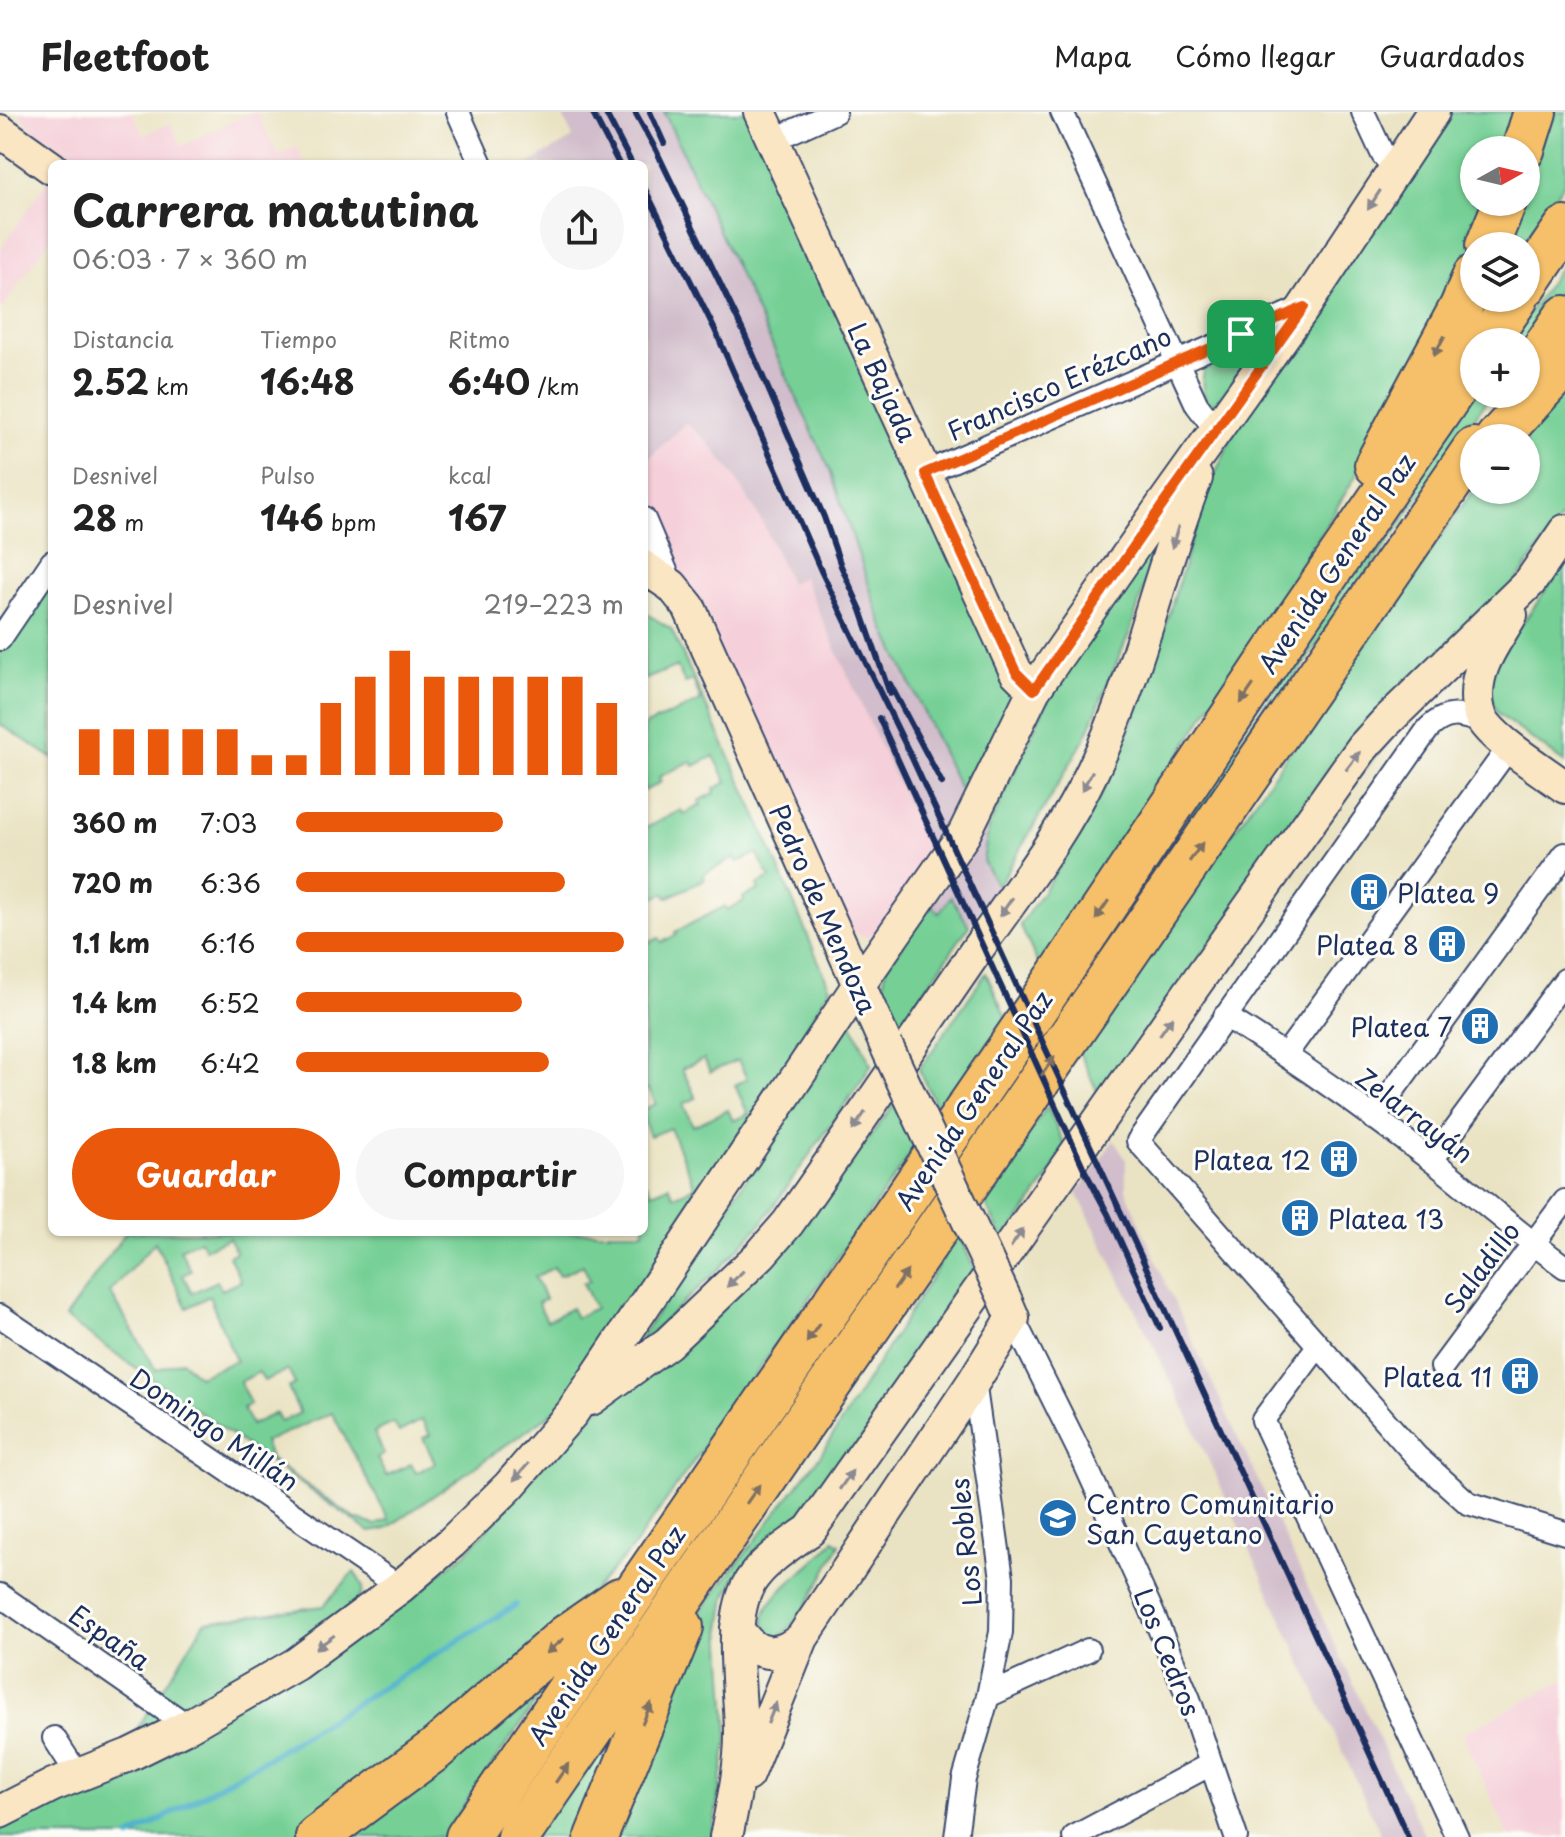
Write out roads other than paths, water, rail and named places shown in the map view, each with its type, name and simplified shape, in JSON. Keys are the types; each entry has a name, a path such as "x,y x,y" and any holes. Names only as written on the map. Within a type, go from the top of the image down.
{"highway":[{"path":"1527,136 1535,112"},
{"path":"1540,265 1565,228"},
{"path":"1290,629 1460,309"},
{"path":"1540,354 1565,317"},
{"path":"1510,424 1565,364"},
{"name":"Avenida General Paz","path":"467,1837 1063,969 1460,381"},
{"name":"Avenida General Paz","path":"518,1837 1460,469"},
{"path":"1439,500 1460,477"},
{"path":"596,1837 709,1558"},
{"path":"317,1837 436,1749 565,1637 641,1584"}],"street":[{"path":"458,112 479,160"},
{"path":"766,126 835,112"},
{"path":"1062,112 1197,405 1214,434"},
{"path":"1363,112 1383,155 1395,169"},
{"path":"0,1812 188,1726 296,1664 400,1587 451,1543 509,1486 572,1413 858,986 964,834 1034,690 1304,307 1433,112"},
{"name":"La Bajada","path":"766,126 1016,672 1034,690"},
{"path":"0,131 48,165"},
{"name":"Francisco Erézcano","path":"925,473 1304,307"},
{"path":"572,1413 668,1343 761,1254 788,1223 1051,843 1093,770 1110,729 1184,508 1214,434"},
{"name":"Pedro de Mendoza","path":"648,529 672,586 689,607 858,986 1009,1308"},
{"path":"1484,723 1477,701 1483,663 1530,582 1565,531"},
{"path":"0,639 48,568"},
{"path":"648,570 672,586"},
{"path":"729,1824 741,1736 737,1628 740,1604 751,1582 765,1564 810,1530 1363,747 1530,582"},
{"path":"1565,787 1484,723 1462,715 1436,721 1138,1141 1417,1457 1468,1503 1565,1533"},
{"path":"1286,1054 1510,746"},
{"path":"1373,1118 1565,854"},
{"path":"1432,1160 1565,980"},
{"name":"Zelarrayán","path":"1225,1016 1286,1054 1432,1160 1533,1245 1565,1267"},
{"name":"Saladillo","path":"1442,1367 1565,1201"},
{"path":"729,1824 802,1638 974,1381 1009,1308"},
{"name":"Los Cedros","path":"1009,1308 1127,1554 1189,1699 1236,1837"},
{"name":"Domingo Millán","path":"0,1316 400,1587"},
{"path":"1318,1346 1263,1420 1457,1837"},
{"name":"Los Robles","path":"956,1837 964,1779 988,1696 1001,1632 1002,1578 974,1381"},
{"name":"España","path":"0,1595 188,1726"},
{"path":"737,1628 754,1648 766,1652 779,1652 792,1647 802,1638"},
{"path":"988,1696 1088,1650"},
{"path":"54,1738 65,1780"},
{"path":"1074,1837 1211,1764"},
{"path":"0,1798 65,1780"}],"waterway":[{"path":"130,1837 269,1757 516,1605"}],"railway":[{"path":"592,112 617,160"},
{"path":"605,112 630,160"},
{"path":"635,112 743,331 824,517 890,694"},
{"path":"650,112 664,143"},
{"path":"648,195 715,330 822,573 911,756 1408,1837"},
{"path":"890,684 942,783"},
{"path":"879,718 1160,1328"}],"place":[{"name":"Platea 9","path":"1369,892"},
{"name":"Platea 8","path":"1447,944"},
{"name":"Platea 7","path":"1480,1026"},
{"name":"Platea 12","path":"1339,1159"},
{"name":"Platea 13","path":"1300,1218"},
{"name":"Platea 11","path":"1520,1376"},
{"name":"Centro Comunitario San Cayetano","path":"1058,1518"}]}
